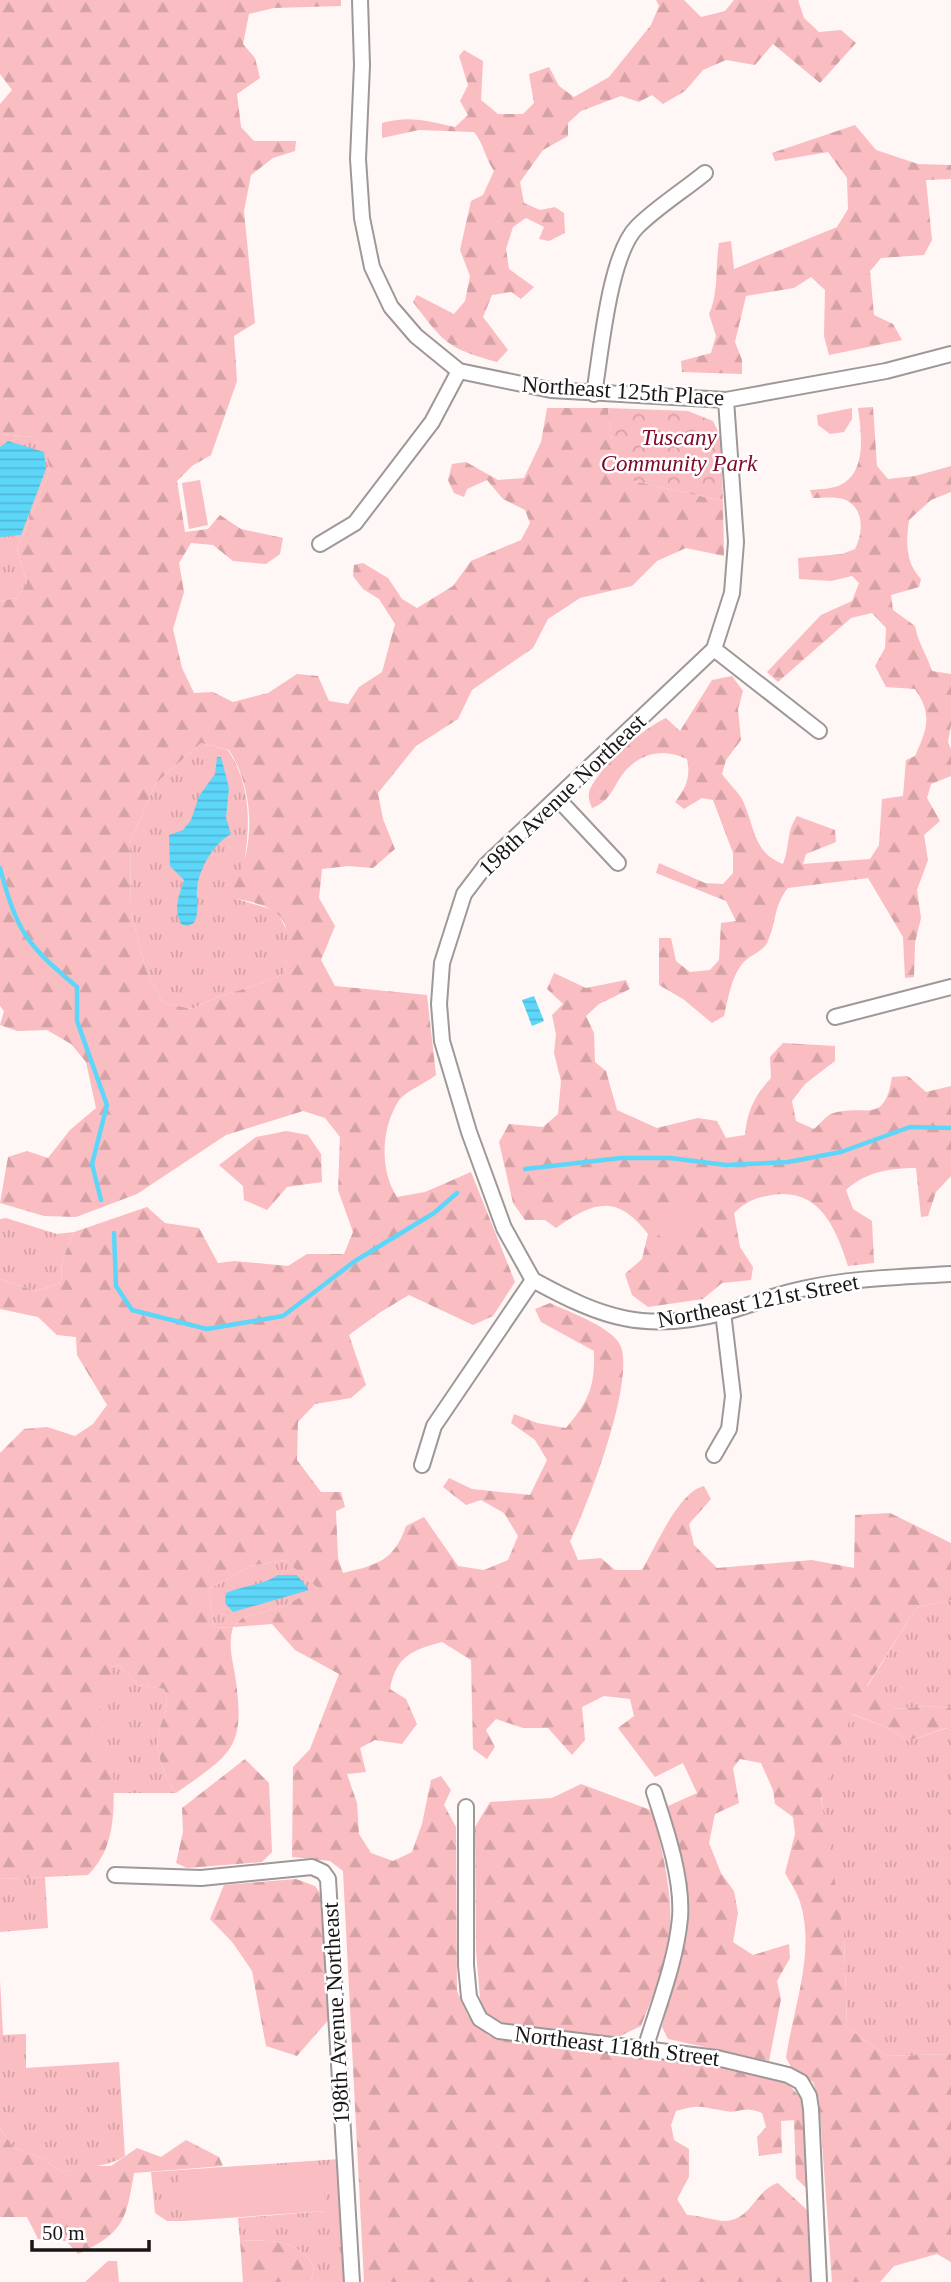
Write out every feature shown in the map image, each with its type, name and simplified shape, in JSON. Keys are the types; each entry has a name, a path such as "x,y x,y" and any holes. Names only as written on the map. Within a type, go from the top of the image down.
{"street":[{"path":"320,544 355,523 432,422 459,371 416,336 391,307 372,267 362,218 358,159 362,65 360,0"},
{"path":"594,394 614,274 624,245 635,228 705,173"},
{"name":"Northeast 125th Place","path":"459,371 514,385 594,394 726,400 886,371 951,354"},
{"name":"198th Avenue Northeast","path":"533,1280 503,1228 469,1132 442,1041 439,1004 442,963 464,894 486,865 714,649 732,593 736,542 726,400"},
{"path":"714,649 819,731"},
{"path":"558,799 618,863"},
{"path":"835,1017 951,987"},
{"name":"Northeast 121st Street","path":"533,1280 604,1316 642,1323 723,1312 802,1289 875,1278 951,1274"},
{"path":"422,1465 434,1426 533,1280"},
{"path":"714,1455 729,1429 733,1396 723,1312"},
{"path":"645,2049 673,1958 680,1916 668,1834 654,1792"},
{"name":"Northeast 118th Street","path":"466,1807 466,1965 469,1997 480,2019 499,2031 717,2058 788,2075 801,2082 809,2096 811,2109 819,2282"},
{"name":"198th Avenue Northeast","path":"114,1875 201,1878 312,1867 323,1872 328,1879 352,2282"}],"green space":[{"path":"0,0 341,0 341,6 274,8 249,14 243,44 255,58 260,78 237,94 241,127 254,141 296,141 295,151 273,158 251,175 244,211 255,323 234,336 237,381 211,455 192,466 177,481 185,532 208,529 220,515 241,529 283,538 280,554 266,564 233,561 213,545 191,543 179,563 184,592 173,629 182,668 194,693 213,692 233,702 268,693 297,674 318,676 329,701 348,704 359,687 382,672 395,624 379,599 363,589 353,576 354,565 363,563 388,578 402,599 417,608 453,586 471,561 521,540 530,523 525,510 503,499 487,480 467,489 464,497 454,493 448,480 452,464 466,462 498,480 524,478 541,442 547,408 608,408 613,449 634,481 723,501 724,556 686,548 657,561 632,586 580,598 548,619 533,648 472,690 458,719 416,746 378,793 383,819 395,849 373,868 348,866 322,869 319,898 335,926 321,960 335,986 427,995 436,1075 400,1099 389,1122 385,1161 391,1186 397,1197 425,1192 471,1172 515,1282 493,1316 473,1325 409,1295 349,1335 366,1385 351,1398 315,1404 298,1422 297,1460 321,1492 341,1492 345,1507 336,1511 338,1558 343,1573 383,1560 396,1547 406,1526 424,1517 458,1566 484,1570 508,1560 518,1536 504,1513 481,1500 466,1505 443,1487 449,1478 472,1489 530,1495 547,1460 535,1440 511,1423 514,1414 537,1423 566,1428 580,1410 592,1384 594,1351 541,1322 535,1309 550,1303 610,1333 621,1347 623,1364 621,1388 607,1444 570,1541 578,1560 601,1558 615,1570 642,1570 677,1509 695,1490 704,1486 711,1499 689,1524 694,1545 717,1568 812,1560 854,1568 855,1515 890,1513 951,1543 951,1600 916,1608 867,1686 895,1709 927,1706 951,1708 951,1730 946,1728 908,1741 888,1728 852,1714 821,1798 844,1936 847,2027 886,2056 951,2054 951,2262 937,2254 894,2266 880,2282 832,2282 819,2100 813,2082 793,2070 786,2058 802,1980 806,1940 800,1902 785,1873 795,1834 793,1817 775,1804 773,1790 761,1763 740,1759 733,1768 739,1803 715,1814 709,1843 721,1873 734,1891 738,1913 733,1942 753,1955 789,1944 790,1958 777,1981 781,1999 769,2061 668,2039 662,2027 686,1917 680,1849 668,1806 697,1793 683,1763 655,1777 618,1728 634,1716 630,1699 604,1696 582,1707 585,1740 572,1755 548,1728 523,1728 496,1719 486,1730 495,1747 487,1759 473,1749 471,1660 442,1642 422,1648 401,1662 390,1689 406,1699 417,1724 402,1744 375,1740 360,1748 366,1772 347,1774 357,1803 359,1834 371,1853 393,1861 412,1852 422,1824 431,1780 441,1776 451,1790 444,1805 456,1827 457,1991 468,2016 489,2036 692,2060 768,2074 790,2086 800,2097 806,2119 809,2191 796,2178 794,2120 781,2121 782,2153 759,2156 757,2137 766,2127 762,2113 696,2107 676,2111 671,2125 674,2140 689,2149 689,2177 677,2199 687,2215 726,2221 742,2215 764,2191 778,2183 807,2210 811,2282 364,2282 343,1871 330,1861 292,1857 293,1767 310,1749 339,1674 295,1650 272,1624 233,1627 231,1645 238,1699 236,1734 223,1757 176,1793 165,1774 158,1750 158,1736 167,1702 164,1689 138,1685 119,1665 111,1667 114,1685 92,1699 108,1719 94,1729 90,1738 113,1758 113,1820 110,1835 98,1863 88,1875 0,1879 0,1453 24,1429 47,1427 75,1436 93,1424 107,1405 77,1355 76,1337 57,1335 38,1317 0,1309 0,1279 35,1291 61,1283 62,1261 74,1232 147,1207 165,1223 199,1228 218,1263 234,1261 288,1266 307,1254 344,1254 353,1232 338,1190 340,1137 325,1118 303,1111 226,1135 137,1194 76,1217 44,1216 0,1203 8,1157 27,1151 48,1158 70,1130 96,1108 86,1062 71,1044 47,1030 17,1031 0,1025 4,1011 0,1006 0,601 17,598 27,583 17,549 50,470 45,449 33,437 0,434 0,104 12,90 0,74","holes":["201,743 229,750 244,782 248,800 249,837 246,855 232,888 237,899 267,907 277,913 287,930 288,942 285,973 215,998 193,1009 163,1003 146,970 131,912 130,842 156,783","285,1560 318,1588 284,1606 242,1618 233,1627 214,1628 209,1589 250,1566"]},
{"path":"656,0 684,0 701,17 725,11 734,0 798,0 804,18 819,32 841,30 856,43 820,83 773,44 755,65 726,60 703,70 685,91 663,104 652,95 639,102 621,96 581,111 568,123 568,136 543,150 520,182 524,203 540,210 555,207 564,213 565,233 549,241 539,239 544,227 526,218 513,227 506,249 509,269 534,287 521,299 511,292 492,295 483,317 508,350 497,362 457,348 432,327 413,302 417,295 454,314 465,301 470,276 460,250 471,201 483,195 494,171 474,132 419,130 382,138 382,123 410,119 455,127 468,115 460,101 468,85 459,56 464,50 483,61 481,100 498,114 523,114 534,103 529,74 549,67 559,86 574,97 609,77 651,25 659,6"},
{"path":"855,125 876,150 918,164 951,165 951,179 926,180 932,240 924,255 881,258 870,271 874,315 893,324 902,340 829,355 824,336 825,290 811,277 794,288 746,296 735,342 742,360 742,374 682,372 681,361 711,353 716,336 709,314 716,288 719,243 731,241 734,269 837,227 848,209 847,178 828,152 775,161 772,153"},
{"path":"873,407 877,466 888,479 915,476 951,466 951,492 931,500 909,520 909,559 921,579 919,587 891,595 893,610 915,626 932,671 951,674 951,725 948,742 951,749 951,776 931,784 927,798 940,821 924,835 928,860 917,890 921,918 915,943 914,977 905,978 903,937 868,878 788,888 777,908 767,943 742,964 733,982 724,1016 712,1023 683,999 659,985 659,938 671,938 676,961 690,972 710,970 719,960 721,923 736,921 726,901 656,873 659,863 705,883 723,884 733,873 733,853 713,800 702,798 684,809 675,802 687,782 687,759 664,753 648,755 634,763 622,775 609,796 592,808 589,792 605,768 635,738 666,718 680,731 712,680 732,676 743,691 738,709 741,740 726,760 722,774 743,801 760,846 773,859 783,864 791,828 797,816 835,830 836,842 806,854 803,864 870,859 879,845 882,799 903,796 906,760 915,756 926,722 921,698 915,689 886,687 875,666 885,648 886,628 872,613 851,618 778,682 767,672 821,615 852,601 859,583 852,576 831,581 799,579 798,558 842,554 855,549 861,529 857,510 846,500 813,498 810,490 837,486 851,476 861,448 858,408"},
{"name":"Tuscany Community Park","path":"608,408 688,411 713,421 721,438 723,501 634,481 613,450"},
{"path":"852,408 852,419 844,432 830,434 818,425 817,415"},
{"path":"0,434 33,437 46,449 50,470 17,549 27,583 17,598 0,601"},
{"path":"200,480 208,525 189,529 182,483"},
{"path":"201,743 228,750 244,785 247,842 237,899 277,911 290,937 285,973 215,998 193,1009 163,1003 146,970 131,912 130,842 156,783"},
{"path":"554,973 586,988 626,980 630,989 599,1004 586,1016 594,1033 595,1062 606,1071 617,1110 657,1128 698,1118 717,1121 726,1138 745,1135 753,1104 771,1078 770,1057 783,1043 835,1046 835,1061 805,1084 792,1101 796,1121 814,1129 831,1114 878,1108 884,1103 892,1077 908,1076 926,1092 951,1086 951,1176 936,1192 928,1216 921,1217 916,1168 878,1172 853,1184 846,1190 853,1209 872,1221 874,1263 848,1266 831,1225 814,1204 802,1197 788,1194 756,1199 734,1213 740,1247 753,1267 751,1280 722,1283 703,1299 648,1307 632,1295 625,1274 642,1259 648,1234 625,1212 615,1207 593,1208 556,1228 545,1220 525,1220 513,1203 499,1142 509,1124 543,1127 558,1114 561,1081 554,1053 556,1034 552,1015 563,1004 547,989"},
{"path":"287,1131 308,1135 321,1154 322,1182 287,1187 267,1210 244,1200 243,1186 219,1165 256,1137"},
{"path":"684,1203 698,1219 667,1245 654,1229"},
{"path":"6,1218 57,1234 74,1232 62,1261 61,1283 35,1291 0,1279 0,1219"},
{"path":"285,1560 319,1588 284,1606 242,1618 233,1627 214,1628 209,1589 250,1566"},
{"path":"951,1600 951,1708 927,1706 895,1709 867,1687 916,1608"},
{"path":"119,1665 138,1685 164,1689 167,1702 158,1736 158,1750 165,1774 176,1793 113,1793 113,1758 89,1739 94,1729 92,1699 111,1667"},
{"path":"851,1714 888,1728 908,1741 947,1728 951,1730 951,2054 886,2056 847,2027 844,1936 828,1856 821,1793"},
{"path":"245,1759 269,1783 272,1852 262,1862 187,1868 176,1863 183,1832 182,1808"},
{"path":"581,1784 653,1811 668,1887 670,1933 658,1981 641,2026 616,2038 541,2032 497,2023 481,2010 476,1951 475,1827 490,1802 552,1798"},
{"path":"45,1877 48,1928 0,1932 0,1879"},
{"path":"296,1879 315,1886 324,1898 330,2018 297,2056 266,2046 252,1971 233,1943 210,1919 224,1885"},
{"path":"0,1980 3,2035 26,2034 26,2068 119,2062 125,2156 102,2165 61,2172 44,2159 13,2147 0,2128"},
{"path":"0,2128 13,2147 44,2159 61,2172 81,2166 111,2166 137,2148 161,2157 186,2140 219,2157 223,2166 134,2173 125,2214 114,2232 78,2254 66,2241 38,2239 27,2217 0,2217"},
{"path":"339,2159 344,2282 311,2282 314,2267 307,2257 291,2246 240,2240 238,2218 326,2211 180,2175 183,2221 167,2221 155,2213 151,2172"},
{"path":"322,2165 326,2211 183,2221 179,2175"},
{"path":"240,2240 282,2243 299,2250 314,2267 311,2282 243,2282"},
{"path":"108,2261 117,2261 119,2282 85,2282"}],"water":[{"path":"8,441 44,452 46,469 21,535 0,537 0,447"},
{"path":"217,757 221,757 229,788 226,818 231,834 218,844 203,866 198,882 196,918 194,923 187,926 181,924 177,912 184,880 170,866 169,835 183,830 191,820 199,796 215,774"},
{"path":"534,996 544,1021 532,1026 522,1000"},
{"path":"278,1575 297,1575 309,1590 233,1612 225,1603 226,1593"}],"waterway":[{"path":"0,868 12,908 26,936 46,960 77,987 77,1021 107,1105 92,1164 101,1200"},
{"path":"525,1169 621,1158 670,1158 726,1165 788,1162 841,1152 910,1127 951,1128"},
{"path":"114,1233 116,1286 132,1310 207,1329 283,1316 355,1261 434,1213 457,1193"}]}
